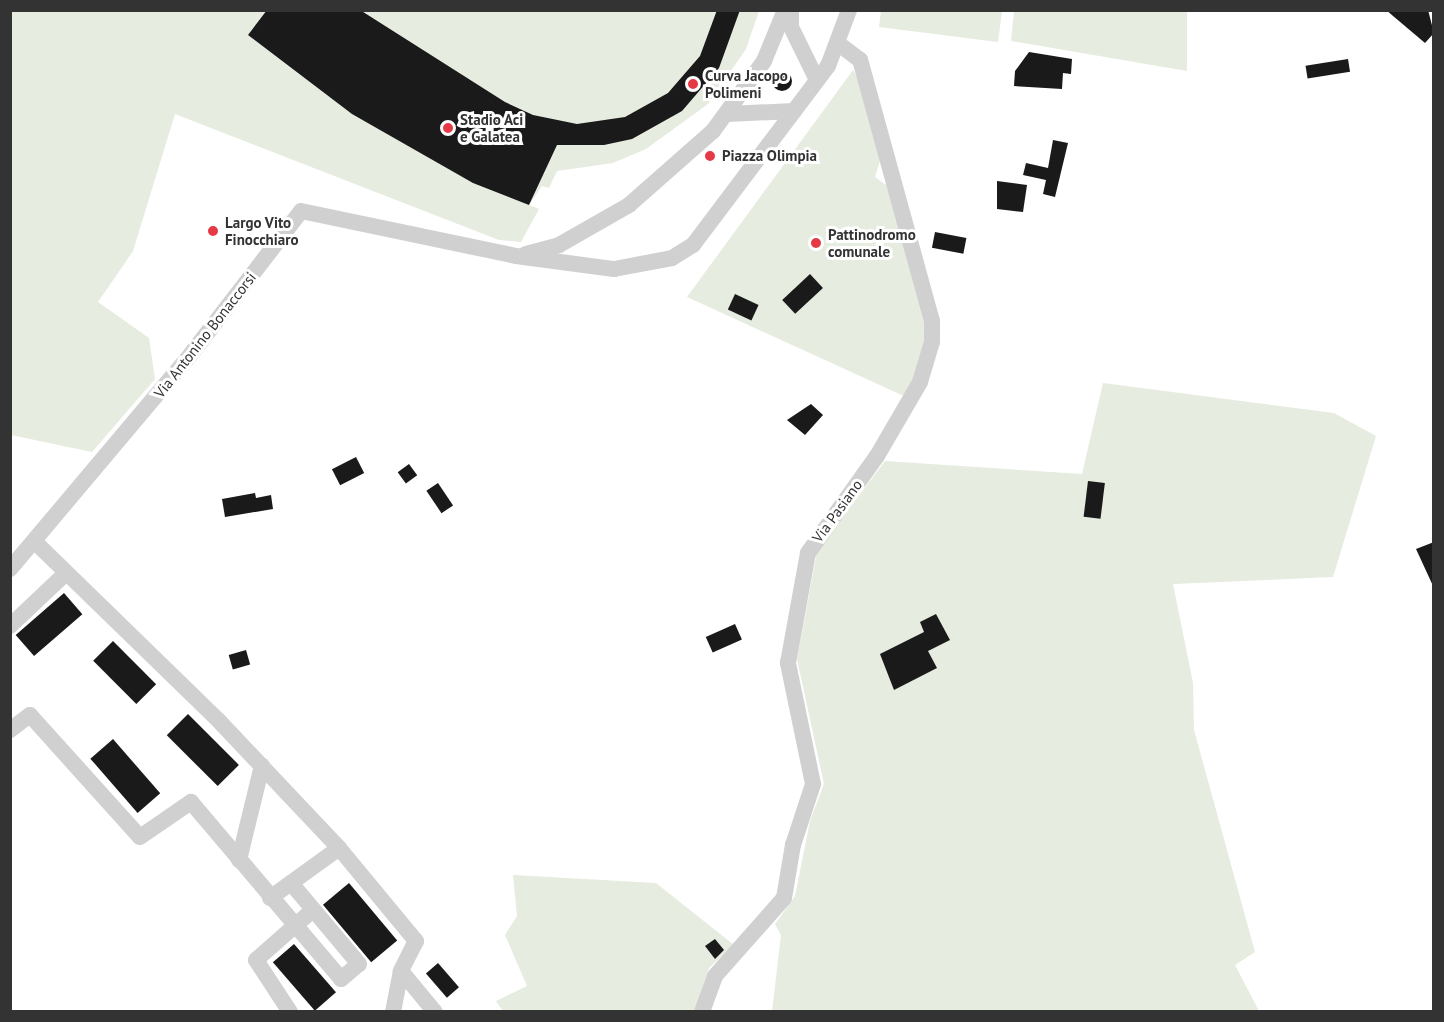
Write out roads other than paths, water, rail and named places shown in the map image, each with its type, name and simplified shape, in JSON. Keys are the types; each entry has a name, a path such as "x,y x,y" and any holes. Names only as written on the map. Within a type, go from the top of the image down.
{"street":[{"path":"516,256 559,246 628,205 727,114 764,61 785,10"},
{"path":"790,10 791,27 817,80"},
{"path":"516,256 614,269 672,258 693,245 817,80 840,45 849,10"},
{"name":"Via Pasiano","path":"702,1011 715,976 784,898 793,845 813,784 788,663 808,553 878,456 920,382 932,342 932,321 860,60 840,45"},
{"path":"727,114 794,111"},
{"name":"Via Antonino Bonaccorsi","path":"10,569 191,354 301,211 516,256"},
{"path":"34,541 262,766 339,848 416,941 401,970 393,1011"},
{"path":"10,626 66,573"},
{"path":"10,730 30,715 140,837 191,802 341,979 359,964 291,883"},
{"path":"239,860 262,766"},
{"path":"270,898 339,848"},
{"path":"290,1011 256,960 314,910"},
{"path":"401,970 435,1011"}],"place":[{"name":"Curva Jacopo Polimeni","path":"693,84"},
{"name":"Stadio Aci e Galatea","path":"448,128"},
{"name":"Piazza Olimpia","path":"710,156"},
{"name":"Largo Vito Finocchiaro","path":"213,231"},
{"name":"Pattinodromo comunale","path":"816,243"}]}
